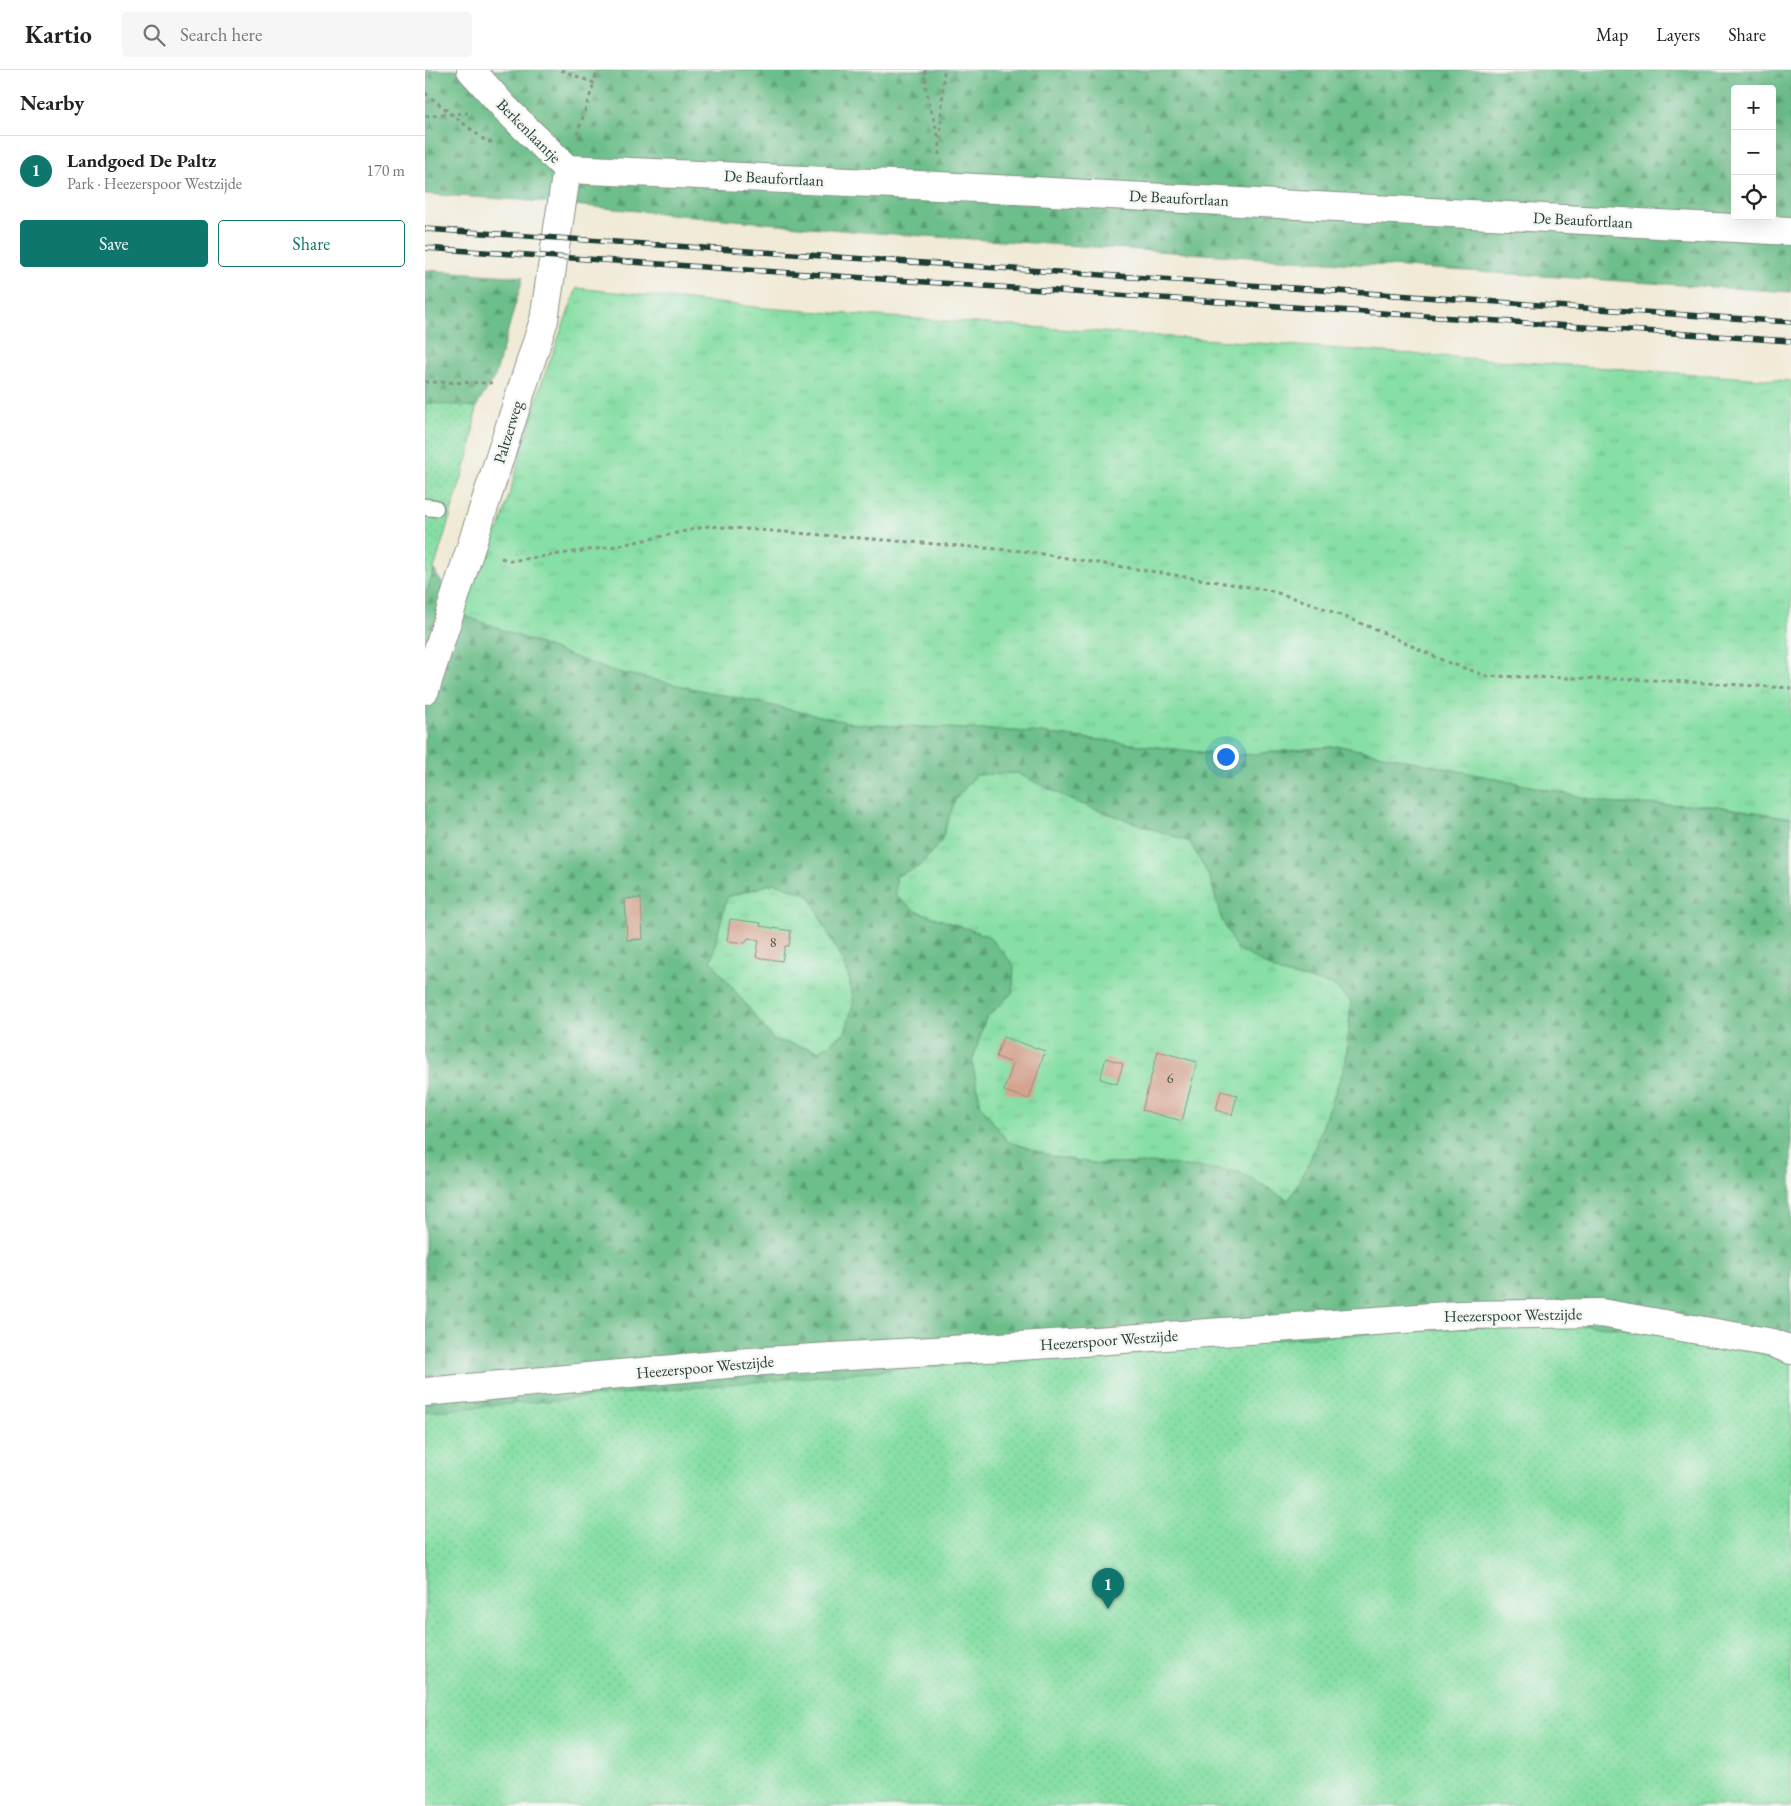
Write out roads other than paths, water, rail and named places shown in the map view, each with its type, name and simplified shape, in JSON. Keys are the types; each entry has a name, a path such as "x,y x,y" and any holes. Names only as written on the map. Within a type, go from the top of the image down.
{"street":[{"name":"Berkenlaantje","path":"471,70 505,109 567,169"},
{"name":"De Beaufortlaan","path":"567,169 947,186 1791,230"},
{"name":"Paltzerweg","path":"425,690 471,550 522,383 544,320 567,169"},
{"name":"Heezerspoor Westzijde","path":"425,1392 749,1362 1078,1342 1459,1314 1601,1313 1773,1344 1791,1350"}],"railway":[{"path":"425,229 1791,322"},
{"path":"425,248 1791,341"}],"place":[{"name":"Landgoed De Paltz","path":"1108,1609"}]}
